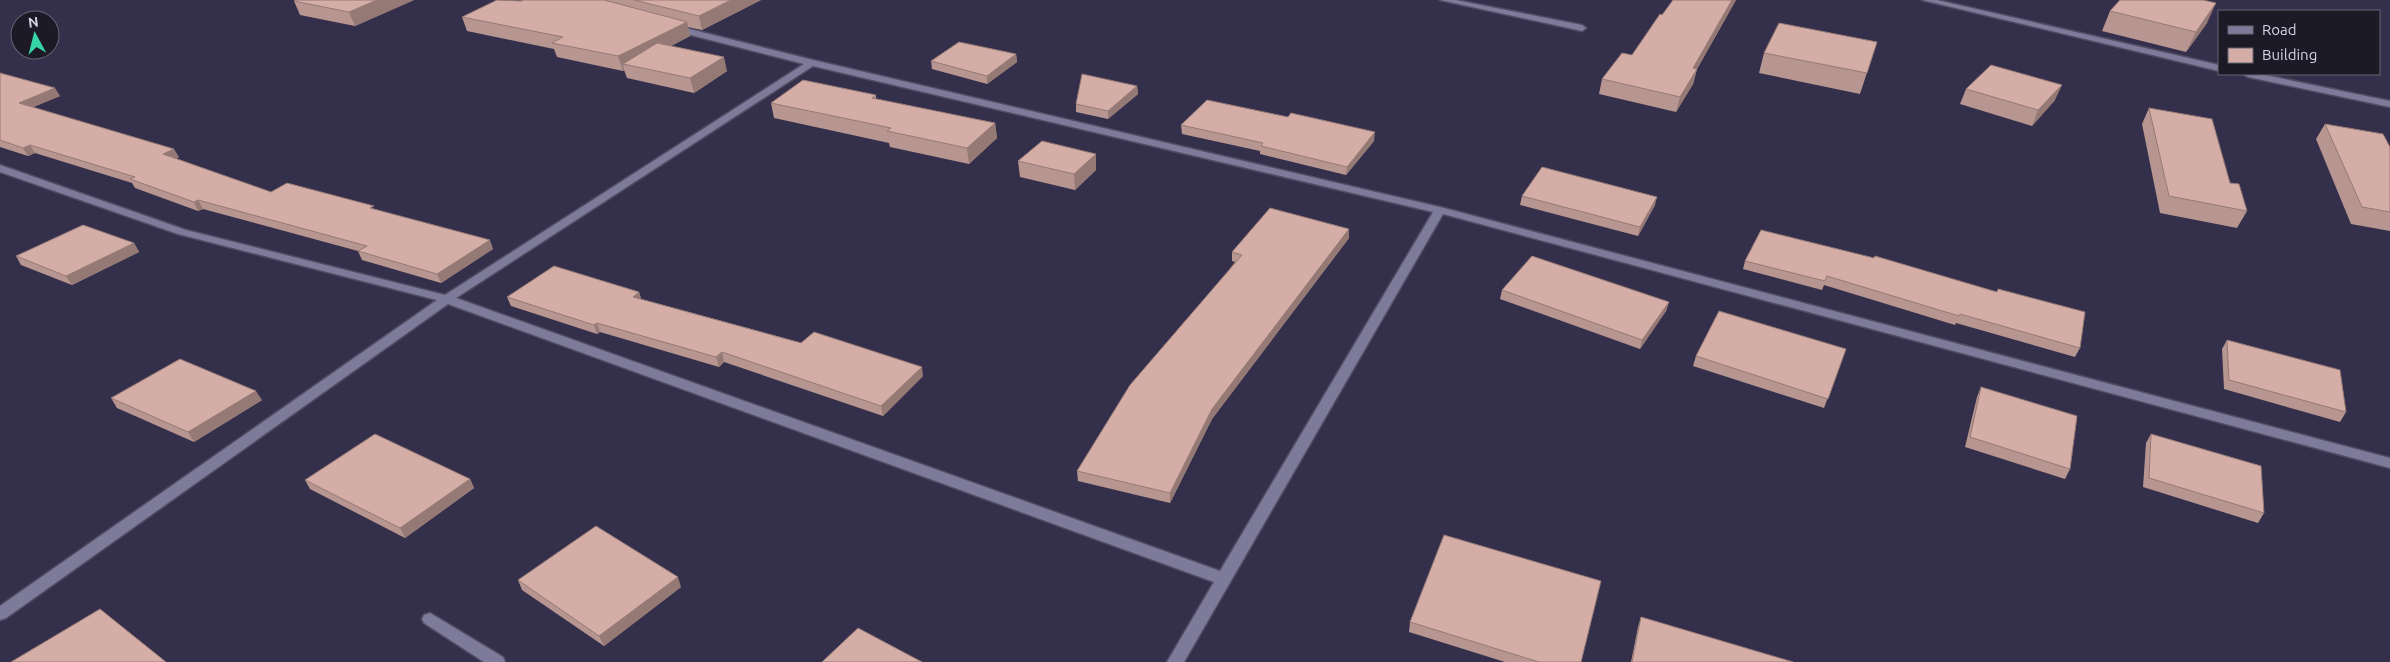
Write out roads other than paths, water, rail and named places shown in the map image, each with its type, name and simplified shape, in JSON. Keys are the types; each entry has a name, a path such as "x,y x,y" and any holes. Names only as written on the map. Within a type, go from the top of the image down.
{"street":[{"path":"1444,0 1582,28"},
{"path":"1926,0 2218,68"},
{"path":"660,24 812,63 1440,210 2390,463"},
{"path":"0,614 447,299 812,63"},
{"path":"2253,75 2390,104"},
{"path":"0,168 182,232 447,299 1224,579"},
{"path":"1175,662 1440,210"},
{"path":"430,619 497,662"}]}
